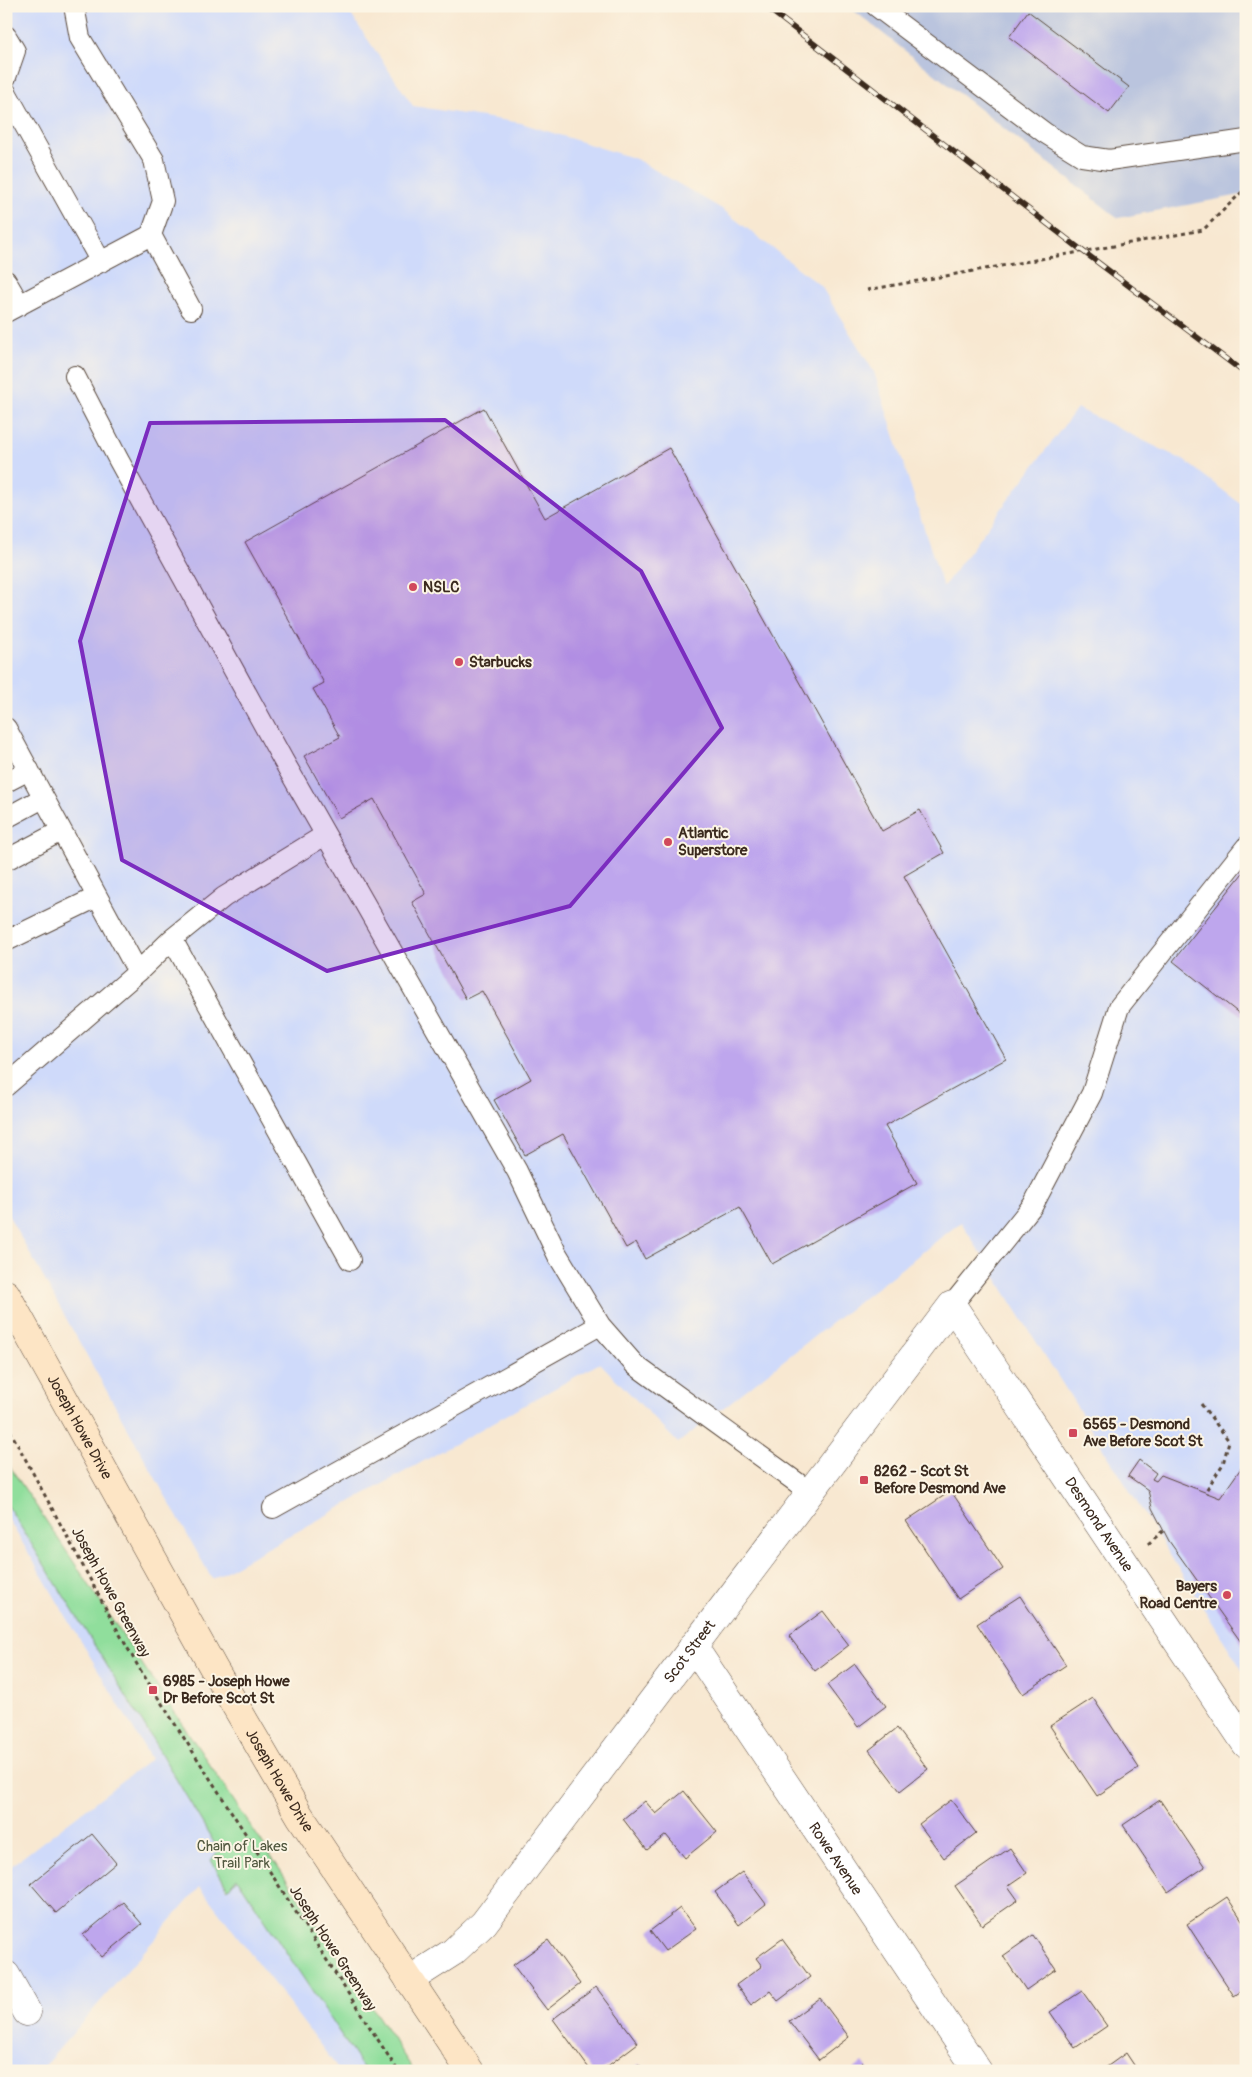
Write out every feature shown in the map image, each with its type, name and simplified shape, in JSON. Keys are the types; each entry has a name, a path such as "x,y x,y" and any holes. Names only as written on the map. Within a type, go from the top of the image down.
{"main road":[{"name":"Joseph Howe Drive","path":"6,1294 214,1669 300,1816 470,2071"}],"street":[{"name":"Scot Street","path":"409,1980 453,1952 484,1923 952,1305"},
{"name":"Desmond Avenue","path":"952,1305 1246,1744"},
{"name":"Rowe Avenue","path":"693,1646 978,2071"},
{"path":"6,1975 27,2012"}],"lane":[{"path":"6,281 13,308 151,235 163,201 154,160 80,38 74,6"},
{"path":"876,6 1045,133 1082,156 1109,160 1246,140"},
{"path":"6,36 15,51 6,77"},
{"path":"6,92 101,262"},
{"path":"151,235 191,309"},
{"path":"75,376 122,466 325,835 517,1171 557,1254 600,1325 635,1365 810,1492"},
{"path":"6,728 138,972"},
{"path":"6,782 29,770"},
{"path":"6,818 44,798"},
{"path":"6,860 61,831"},
{"path":"6,1086 138,972 172,939 224,897 325,835"},
{"path":"952,1305 1033,1205 1092,1094 1119,1007 1246,847"},
{"path":"6,941 97,896"},
{"path":"172,939 350,1260"},
{"path":"273,1508 600,1325"}],"path":[{"path":"867,290 1203,230 1246,188"},
{"path":"1201,1404 1229,1441 1223,1464 1206,1492"},
{"name":"Joseph Howe Greenway","path":"6,1423 135,1661 398,2071"}],"highlighted area":[{"path":"445,420 641,571 722,728 570,906 327,971 122,860 80,641 150,423"}],"shaded area":[{"path":"6,6 345,6 413,106 521,123 636,159 722,209 821,286 874,372 943,587 1077,408 1185,461 1246,508 1246,1676 961,1222 678,1443 600,1363 212,1579 6,1211"},
{"path":"848,6 1246,6 1246,194 1118,218"},
{"path":"6,1503 144,1725 219,1851 211,1860 227,1889 237,1878 365,2071 340,2071 200,1887 40,2071 6,2071 6,1870 151,1759 6,1515"}],"green space":[{"name":"Chain of Lakes Trail Park","path":"6,1461 414,2071 365,2071 237,1878 228,1889 211,1860 219,1851 144,1725 6,1503"}],"building":[{"path":"1028,11 1129,87 1109,113 1009,37"},
{"name":"Atlantic Superstore","path":"484,408 545,518 669,448 882,831 920,810 944,853 904,876 1006,1059 885,1126 917,1183 772,1264 740,1207 645,1259 636,1242 626,1248 563,1134 525,1155 494,1100 531,1079 482,991 466,999 412,902 426,894 374,799 339,818 304,756 340,737 313,689 324,683 245,542"},
{"path":"1246,869 1246,1019 1173,961"},
{"name":"Bayers Road Centre","path":"1139,1460 1156,1473 1152,1479 1156,1481 1161,1475 1220,1498 1246,1461 1246,1649 1169,1541 1152,1508 1148,1490 1128,1476"},
{"path":"951,1491 1003,1569 958,1599 906,1521"},
{"path":"1020,1596 1066,1665 1023,1694 977,1624"},
{"path":"823,1611 849,1645 815,1671 789,1636"},
{"path":"855,1664 886,1706 858,1727 827,1685"},
{"path":"1093,1698 1139,1768 1097,1796 1050,1726"},
{"path":"897,1728 928,1769 900,1791 869,1750"},
{"path":"684,1791 717,1832 685,1858 666,1835 647,1850 623,1819 645,1801 656,1814"},
{"path":"951,1800 976,1833 944,1858 919,1824"},
{"path":"1160,1800 1205,1867 1168,1892 1123,1825"},
{"path":"92,1834 116,1863 56,1913 31,1884"},
{"path":"1010,1848 1027,1873 1008,1886 1018,1900 982,1925 955,1886"},
{"path":"742,1872 766,1904 739,1925 715,1892"},
{"path":"1227,1897 1246,1926 1246,1988 1234,1996 1187,1924"},
{"path":"123,1902 142,1924 102,1957 83,1935"},
{"path":"680,1908 696,1929 665,1951 650,1931"},
{"path":"1033,1935 1056,1969 1026,1990 1003,1956"},
{"path":"782,1939 810,1977 778,2001 770,1991 751,2005 736,1985 762,1966 756,1958"},
{"path":"548,1940 580,1984 547,2010 513,1965"},
{"path":"596,1987 638,2043 601,2071 591,2071 553,2019"},
{"path":"1082,1991 1107,2026 1075,2048 1050,2012"},
{"path":"820,1998 849,2037 819,2060 789,2021"},
{"path":"1126,2053 1138,2071 1101,2071"},
{"path":"863,2062 870,2071 852,2071"},
{"path":"639,2064 644,2071 630,2071"}],"railway":[{"path":"765,6 1084,252 1246,374"}],"place":[{"name":"NSLC","path":"413,587"},
{"name":"Starbucks","path":"459,662"},
{"name":"Atlantic Superstore","path":"668,842"},
{"name":"6565 - Desmond Ave Before Scot St","path":"1073,1433"},
{"name":"8262 - Scot St Before Desmond Ave","path":"864,1480"},
{"name":"Bayers Road Centre","path":"1227,1595"},
{"name":"6985 - Joseph Howe Dr Before Scot St","path":"153,1690"}]}
